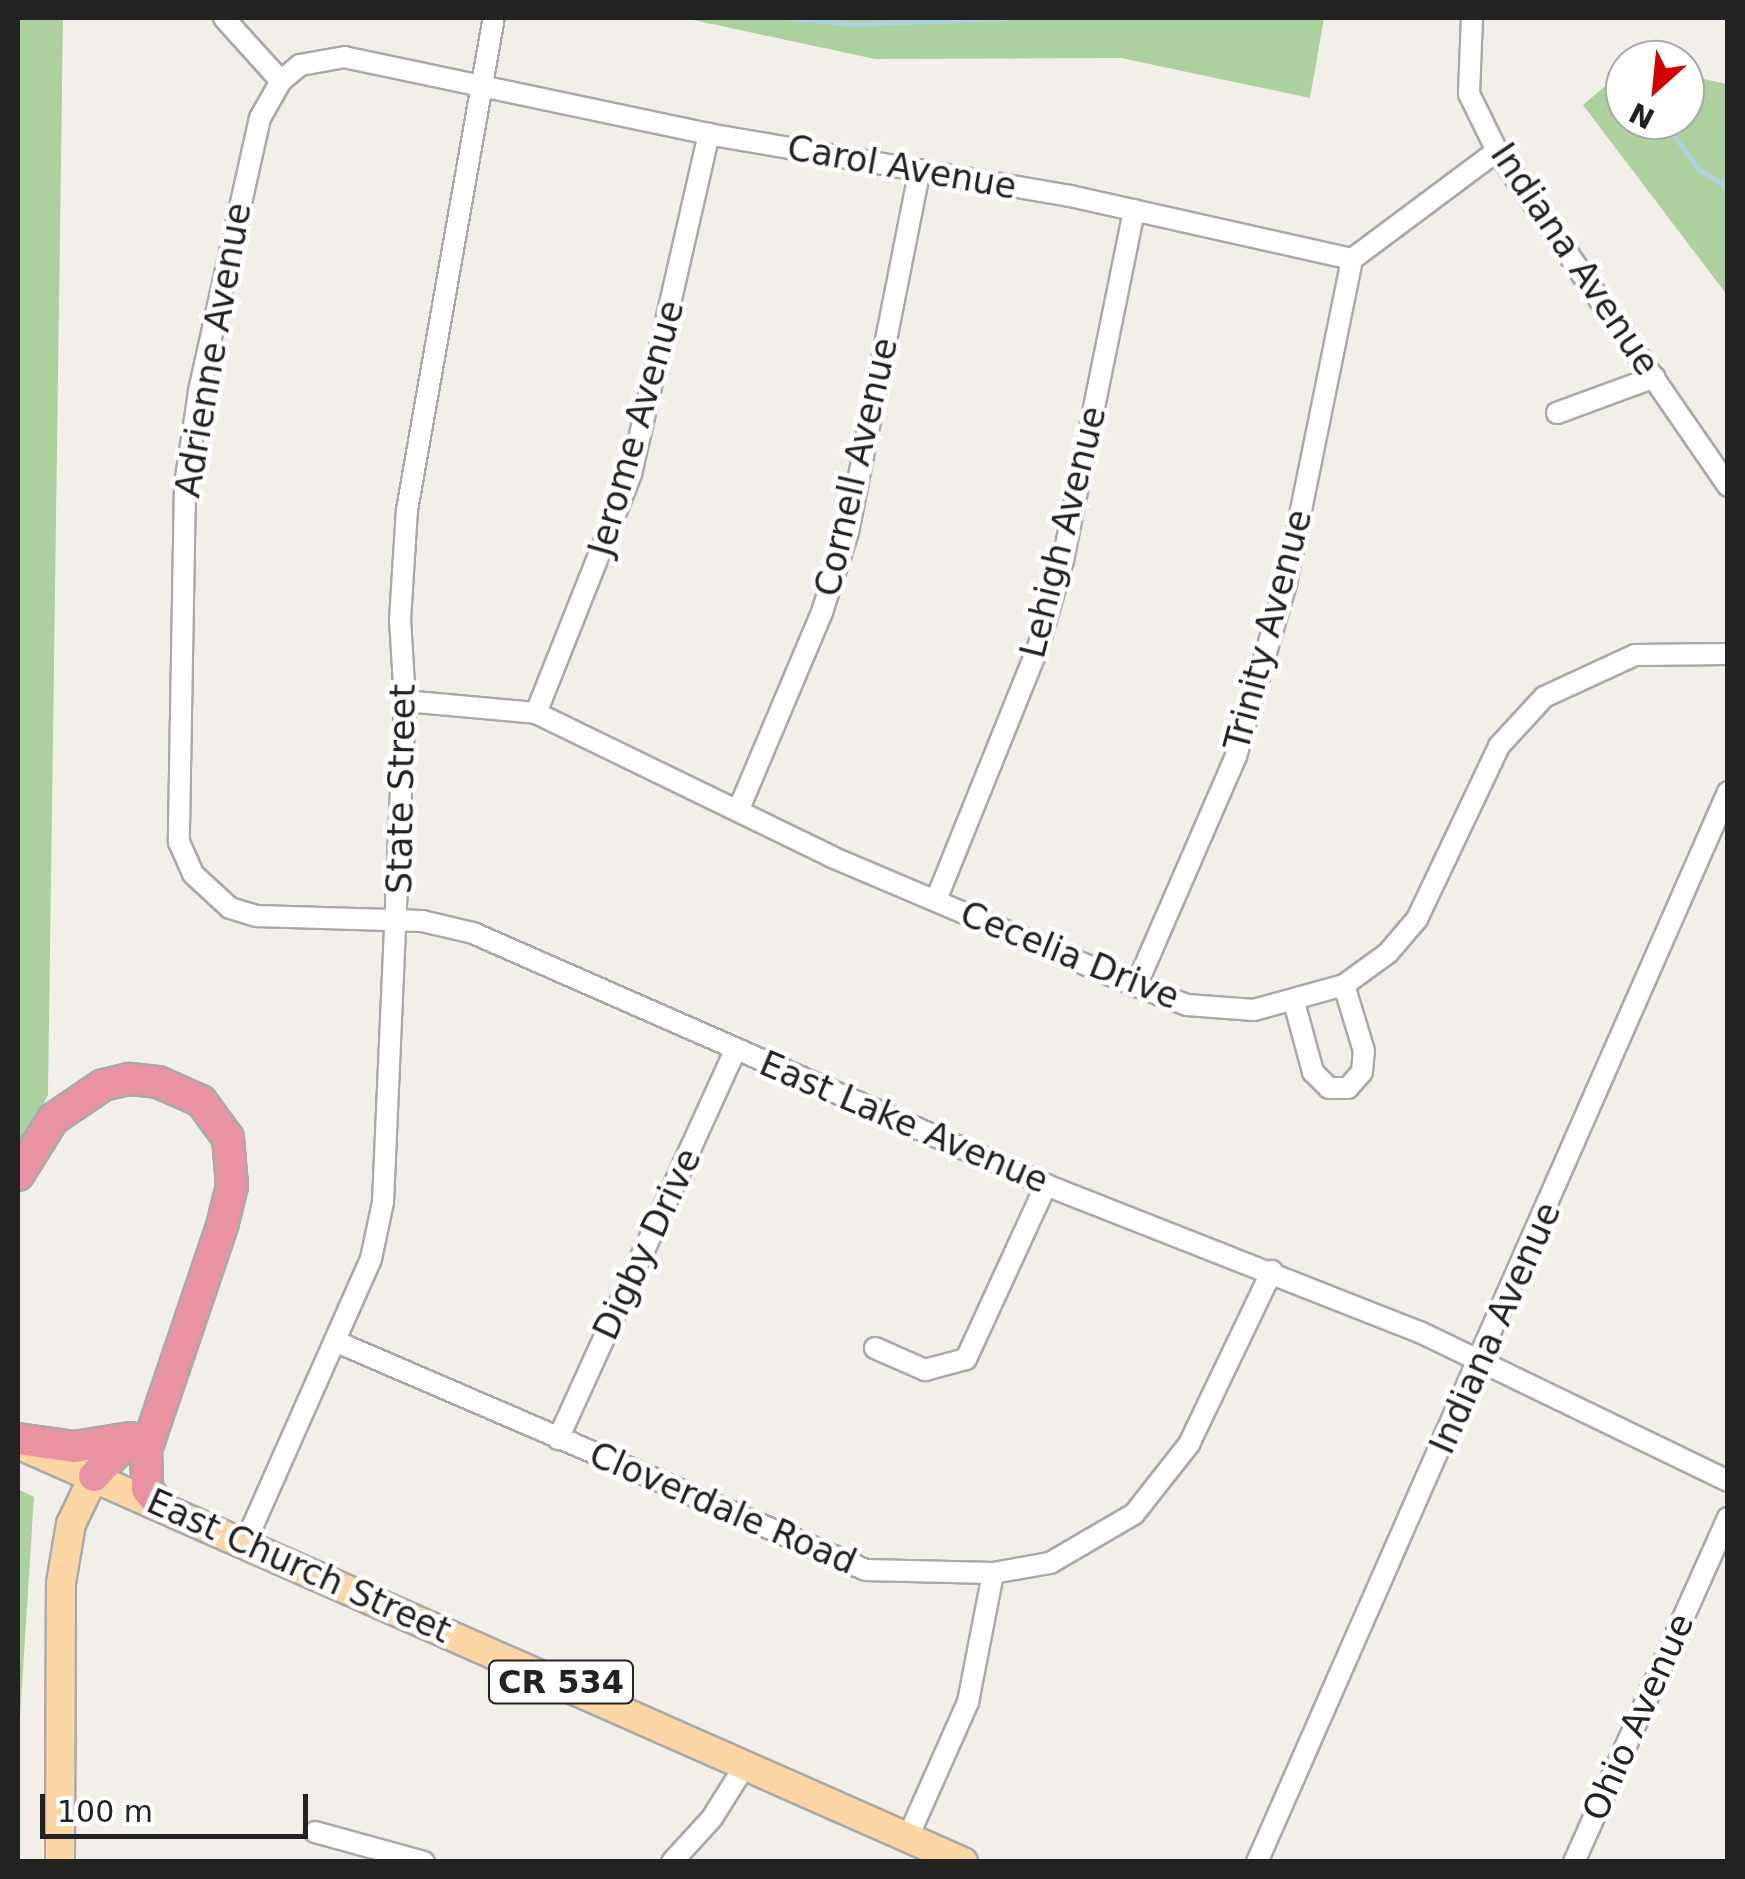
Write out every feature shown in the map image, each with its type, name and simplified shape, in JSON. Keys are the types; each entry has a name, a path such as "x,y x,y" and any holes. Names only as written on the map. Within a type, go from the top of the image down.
{"highway":[{"path":"18,1176 54,1119 103,1085 158,1082 202,1101 228,1138 232,1186 158,1407 142,1470 158,1503"},
{"path":"94,1476 158,1407"},
{"path":"18,1441 74,1447 130,1438"}],"main road":[{"name":"East Church Street","path":"18,1441 963,1862"},
{"path":"60,1862 64,1552 94,1476"}],"street":[{"path":"224,18 281,81"},
{"name":"State Street","path":"246,1541 372,1259 384,1202 406,701 400,620 406,510 494,18"},
{"name":"Indiana Avenue","path":"1472,18 1469,94 1498,152 1728,486"},
{"name":"Carol Avenue","path":"281,81 300,65 345,57 709,134 1134,210 1352,259"},
{"name":"Adrienne Avenue","path":"178,746 185,485 198,392 260,118 281,81"},
{"name":"Jerome Avenue","path":"536,713 630,474 709,134"},
{"path":"1352,259 1498,152"},
{"name":"Cornell Avenue","path":"738,811 822,612 848,532 920,170"},
{"name":"Lehigh Avenue","path":"936,900 1038,648 1063,560 1134,210"},
{"name":"Trinity Avenue","path":"1136,986 1236,756 1286,584 1352,259"},
{"path":"1558,412 1656,377"},
{"name":"Cecelia Drive","path":"406,701 536,713 738,811 936,900 1136,986 1220,1010 1294,1002 1344,985 1388,953 1417,919 1499,746 1544,697 1635,655 1728,654"},
{"name":"East Lake Avenue","path":"178,746 179,842 192,874 216,900 257,916 398,921 473,933 1046,1185 1272,1271 1481,1362 1728,1481"},
{"name":"Indiana Avenue","path":"1257,1862 1481,1362 1728,792"},
{"path":"1294,1002 1314,1072 1329,1088 1348,1088 1362,1072 1364,1051 1344,985"},
{"name":"Digby Drive","path":"558,1438 736,1050"},
{"path":"875,1348 925,1370 966,1359 1046,1185"},
{"name":"Cloverdale Road","path":"337,1342 866,1570 993,1573 1050,1563 1134,1514 1189,1444 1272,1271"},
{"name":"Ohio Avenue","path":"1574,1862 1728,1518"},
{"path":"908,1837 968,1702 993,1573"},
{"path":"672,1862 712,1818 746,1764"},
{"path":"315,1832 424,1862"}],"green space":[{"path":"18,18 63,18 48,1095 18,1153"},
{"path":"684,18 1324,18 1310,98 1121,58 875,59"},
{"path":"1705,79 1727,84 1727,295 1610,140 1705,140"},
{"path":"1605,86 1605,134 1583,105"},
{"path":"18,1489 34,1497 20,1718 20,1862"}],"waterway":[{"path":"790,18 854,24 1007,18"},
{"path":"1677,140 1699,170 1728,187"}]}
